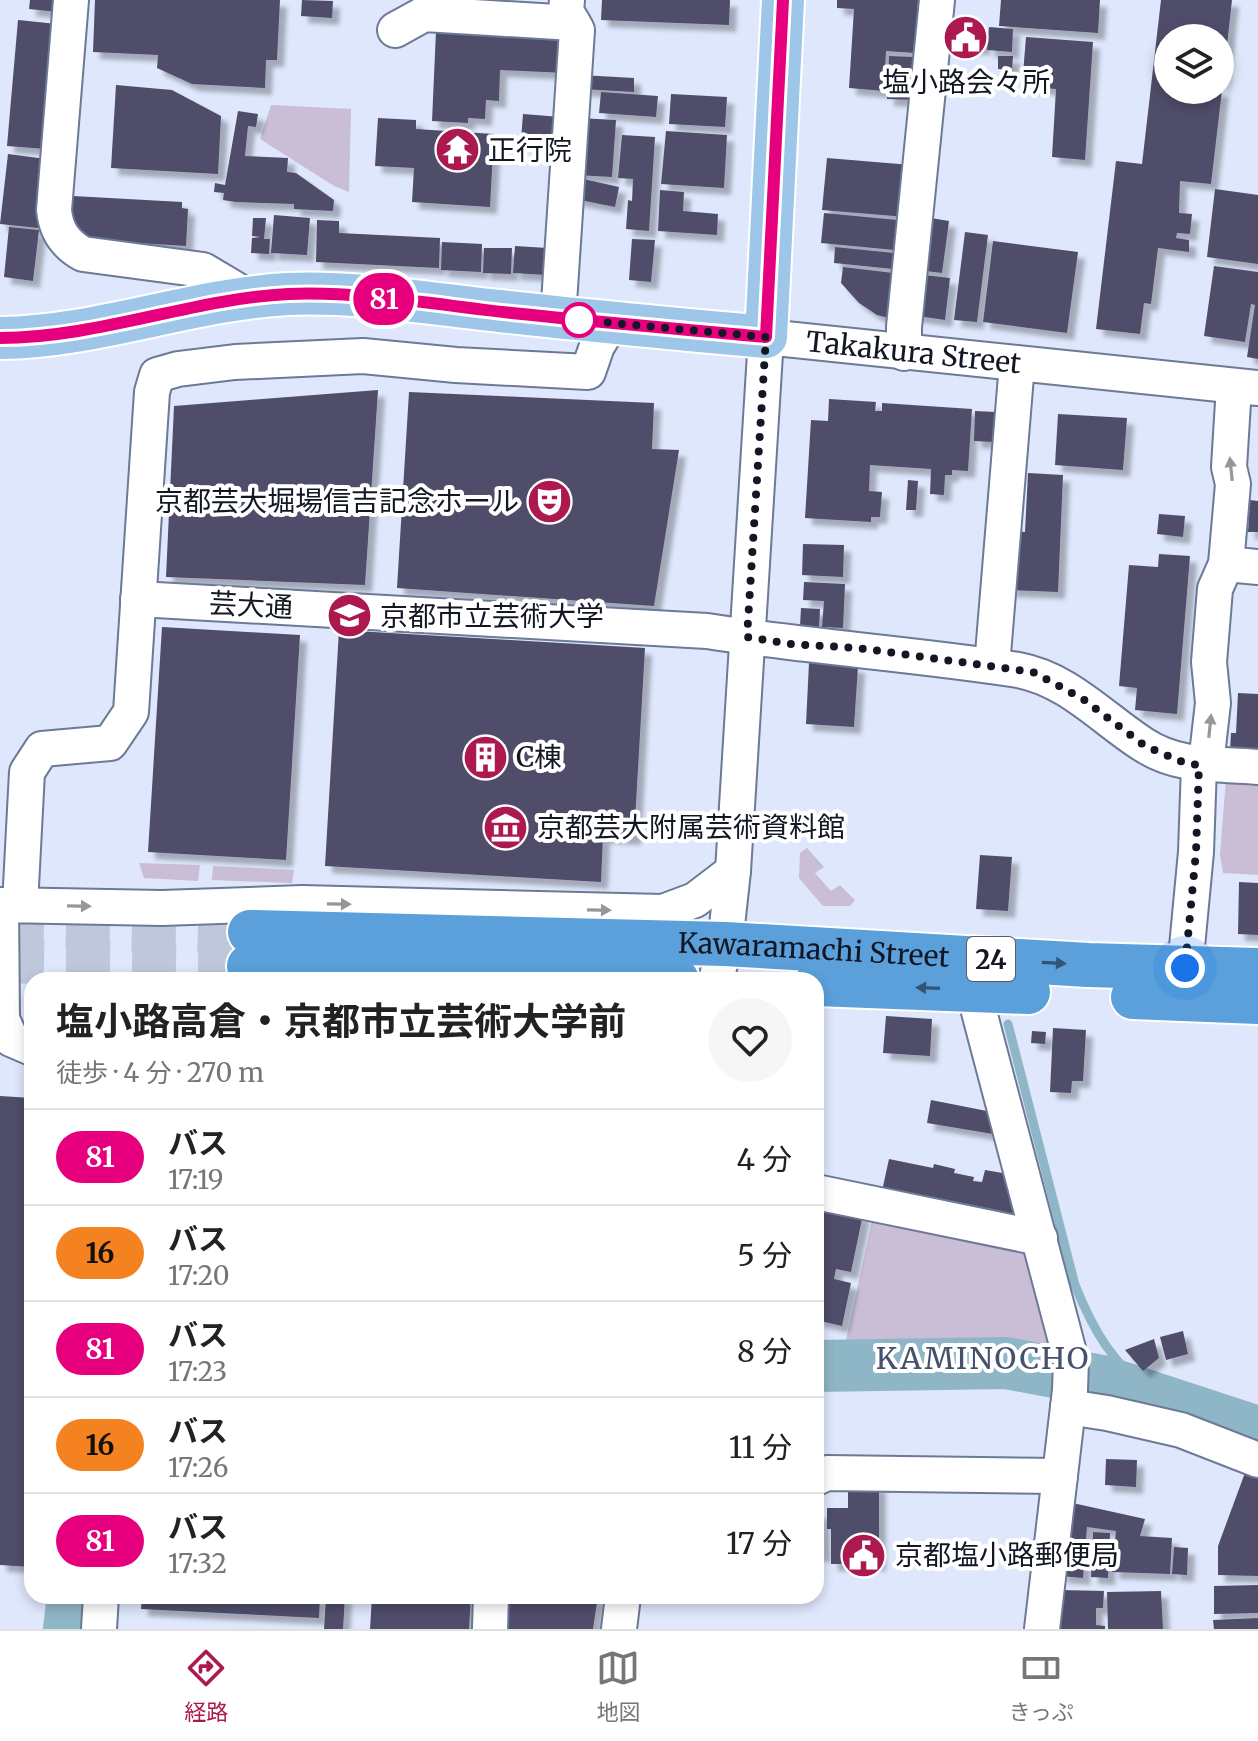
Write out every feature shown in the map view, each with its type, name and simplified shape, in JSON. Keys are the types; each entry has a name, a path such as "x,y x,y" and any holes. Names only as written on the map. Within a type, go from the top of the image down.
{"highway":[{"name":"Kawaramachi Street","path":"567,972 249,949 720,962 1258,970"},
{"name":"Kawaramachi Street","path":"824,984 1258,1002"}],"main road":[{"path":"766,337 783,0"},
{"name":"Takakura Street","path":"0,338 74,333 250,298 289,294 331,295 766,337"}],"street":[{"path":"71,0 54,210 60,233 83,254 203,270 250,298"},
{"path":"904,353 904,327 937,0"},
{"path":"395,30 424,14 570,12 577,30 558,318"},
{"path":"20,905 27,772 42,749 110,743 131,712 152,392 157,375 178,369 235,362 363,356 588,372 597,346 611,323"},
{"path":"720,962 733,871 766,337"},
{"name":"Takakura Street","path":"766,337 1246,387"},
{"path":"992,666 1017,364"},
{"path":"1185,968 1196,852 1199,765 1207,755 1213,703 1209,662 1215,589 1242,566 1229,467 1246,387"},
{"name":"芸大通","path":"138,599 660,628 1033,672 1083,699 1145,746 1185,763 1258,767"},
{"path":"24,1045 11,1039 2,1019 1,905 162,908 302,903 663,912 695,900 733,871"},
{"path":"973,989 1040,1238 1070,1386 1042,1629"},
{"path":"824,1194 1040,1238"},
{"path":"1070,1386 1107,1413 1181,1430 1258,1460"},
{"path":"824,1474 1060,1476"},
{"path":"99,1629 101,1604"},
{"path":"490,1629 491,1604"},
{"path":"619,1629 622,1604"}],"shaded area":[{"path":"271,105 351,109 349,192 334,186 260,139"},
{"path":"1226,778 1258,783 1258,875 1223,873 1220,855"},
{"path":"807,848 824,867 815,873 831,891 840,885 855,900 850,906 823,906 799,878 800,853"},
{"path":"139,863 200,865 198,881 144,878"},
{"path":"213,866 294,870 292,883 212,880"},
{"path":"874,1212 1023,1244 1055,1359 1001,1348 845,1345"}],"building":[{"path":"30,0 58,0 57,12 29,9"},
{"path":"95,0 280,0 277,60 266,60 265,88 192,84 157,68 158,55 93,52"},
{"path":"302,0 333,1 332,18 301,16"},
{"path":"602,0 730,0 729,25 601,20"},
{"path":"837,0 918,0 915,53 886,51 884,91 849,88 854,9 837,8"},
{"path":"1001,0 1100,0 1098,33 999,26"},
{"path":"1161,0 1232,0 1229,24 1158,24"},
{"path":"18,20 57,24 46,149 7,146"},
{"name":"塩小路会々所","path":"949,26 984,28 983,48 948,46"},
{"path":"989,27 1013,29 1012,52 987,50"},
{"path":"436,31 567,37 566,73 500,70 499,101 486,100 485,119 468,118 468,123 432,121"},
{"path":"1026,37 1093,42 1085,160 1052,157 1056,89 1022,86"},
{"path":"889,56 916,57 914,100 887,99"},
{"path":"998,56 1013,56 1012,70 998,69"},
{"path":"1154,60 1154,104 1220,104 1211,184 1180,181 1179,213 1192,214 1190,234 1177,233 1176,238 1189,240 1189,252 1158,248 1151,304 1144,303 1140,334 1096,329 1116,161 1142,164"},
{"path":"581,75 634,78 634,92 581,89"},
{"path":"116,85 172,90 221,116 218,174 111,168"},
{"path":"601,92 658,96 656,117 599,113"},
{"path":"671,94 727,97 725,127 669,124"},
{"path":"238,111 258,114 256,127 248,126 245,156 288,158 287,172 296,173 334,200 333,211 294,209 294,204 223,200 224,193 214,192 215,183 225,185"},
{"path":"523,114 561,117 559,143 521,140"},
{"path":"378,118 416,120 416,129 494,134 490,207 412,202 414,168 375,166"},
{"path":"579,118 616,120 612,177 575,175"},
{"path":"666,131 727,135 724,188 661,184"},
{"path":"622,135 655,137 649,231 626,229 633,179 618,178"},
{"path":"8,154 46,159 38,228 0,224"},
{"path":"827,158 911,165 906,217 822,210"},
{"path":"579,178 619,187 615,207 575,199"},
{"path":"1215,189 1258,195 1258,264 1207,257"},
{"path":"660,190 684,192 683,211 718,214 717,235 658,231"},
{"path":"73,196 182,202 182,208 188,209 186,246 70,239"},
{"path":"824,213 908,221 905,251 821,243"},
{"path":"274,215 310,218 307,255 271,253"},
{"path":"925,217 949,221 942,273 918,270"},
{"path":"253,218 266,218 264,239 270,239 269,254 251,253 252,238 260,237 252,236"},
{"path":"317,220 339,221 339,233 440,238 439,268 316,262"},
{"path":"9,227 39,230 33,281 4,277"},
{"path":"965,232 988,235 977,322 954,320"},
{"path":"632,239 655,240 651,282 629,280"},
{"path":"993,241 1078,252 1067,333 983,322"},
{"path":"442,242 482,244 481,272 441,270"},
{"path":"515,246 548,248 547,275 513,273"},
{"path":"835,247 904,254 903,270 834,263"},
{"path":"484,248 512,248 511,274 483,273"},
{"path":"1214,266 1258,272 1258,359 1247,357 1255,305 1251,304 1245,342 1204,336"},
{"path":"843,267 902,274 897,320 877,315 859,303 841,283"},
{"path":"916,274 950,278 945,320 911,315"},
{"path":"378,390 365,585 166,577 174,406"},
{"path":"409,392 654,403 652,449 679,450 654,606 397,588"},
{"path":"829,399 876,402 875,411 882,411 882,403 972,409 968,471 952,470 952,475 945,475 944,495 930,494 931,469 870,465 869,491 882,492 880,517 871,517 871,522 805,518 811,420 828,421"},
{"path":"975,411 996,412 994,442 974,441"},
{"path":"1058,414 1127,418 1123,470 1055,465"},
{"path":"1028,473 1063,475 1058,592 1009,590 1012,531 1025,532"},
{"path":"908,480 918,481 916,510 906,510"},
{"path":"1250,500 1258,501 1258,532 1248,532"},
{"path":"1159,514 1185,516 1183,537 1157,534"},
{"path":"803,544 844,545 843,577 802,575"},
{"path":"1159,554 1190,556 1177,714 1135,710 1137,688 1119,686 1129,565 1158,567"},
{"path":"804,582 845,584 843,628 822,627 824,601 803,600"},
{"path":"801,608 820,609 819,627 800,626"},
{"path":"162,627 300,635 286,860 148,852"},
{"name":"C棟","path":"339,630 645,648 634,838 603,836 601,882 325,866"},
{"path":"809,663 858,666 854,727 806,724"},
{"path":"1238,693 1258,694 1258,754 1230,752 1231,733 1236,733"},
{"path":"980,855 1012,857 1008,911 976,909"},
{"path":"1239,882 1258,883 1258,935 1238,934"},
{"path":"886,1016 932,1019 930,1056 883,1053"},
{"path":"1053,1028 1086,1030 1083,1081 1072,1081 1071,1093 1050,1092"},
{"path":"1032,1031 1046,1032 1045,1044 1031,1043"},
{"path":"0,1096 24,1098 24,1566 0,1565"},
{"path":"931,1100 997,1113 993,1134 927,1123"},
{"path":"889,1159 955,1169 954,1173 974,1177 973,1181 982,1182 985,1170 1014,1175 1016,1195 1012,1216 882,1191"},
{"path":"824,1206 863,1214 851,1272 836,1269 834,1279 851,1283 842,1326 824,1322"},
{"path":"1183,1331 1188,1354 1166,1360 1160,1337"},
{"path":"1154,1339 1159,1358 1143,1371 1125,1350"},
{"path":"1106,1459 1137,1460 1136,1487 1105,1485"},
{"path":"1246,1470 1258,1475 1258,1576 1218,1575 1218,1546"},
{"path":"879,1484 879,1564 831,1564 831,1529 827,1529 827,1508 848,1508 848,1485"},
{"path":"1068,1502 1145,1519 1140,1536 1172,1538 1170,1574 1112,1572 1116,1531 1087,1527 1083,1578 1060,1576"},
{"path":"1093,1532 1110,1533 1108,1578 1091,1577"},
{"path":"1174,1547 1188,1548 1187,1575 1172,1574"},
{"path":"1258,1585 1258,1613 1214,1614 1214,1586"},
{"path":"1061,1590 1104,1591 1103,1608 1096,1608 1096,1625 1105,1626 1105,1629 1057,1629"},
{"path":"1161,1591 1163,1629 1108,1629 1107,1592"},
{"path":"141,1604 320,1604 319,1618 141,1609"},
{"path":"326,1604 345,1604 343,1629 324,1629"},
{"path":"372,1604 471,1604 469,1629 370,1629"},
{"path":"507,1604 597,1604 593,1629 503,1629"},
{"path":"1258,1618 1258,1629 1214,1629 1213,1620"}],"waterway":[{"path":"1008,1024 1075,1285 1107,1347 1127,1372 1154,1397"},
{"path":"824,1366 1006,1363 1102,1381 1258,1432"},
{"path":"69,1629 72,1604"}],"tunnel":[{"path":"0,925 250,932"},
{"path":"0,961 249,966"}],"bus line":[{"name":"81","path":"0,338 74,333 250,298 289,294 397,300 766,337 783,0"}],"place":[{"name":"塩小路会々所","path":"966,37"},
{"name":"正行院","path":"457,150"},
{"name":"京都芸大堀場信吉記念ホール","path":"550,501"},
{"name":"京都市立芸術大学","path":"349,616"},
{"name":"C棟","path":"485,757"},
{"name":"京都芸大附属芸術資料館","path":"506,827"},
{"name":"京都塩小路郵便局","path":"864,1555"}],"district":[{"name":"KAMINOCHO","path":"983,1358"}],"route":[{"path":"579,320 766,337 747,637 790,644 858,648 1033,672 1083,699 1145,746 1185,763 1199,765 1196,852 1185,968"}]}
